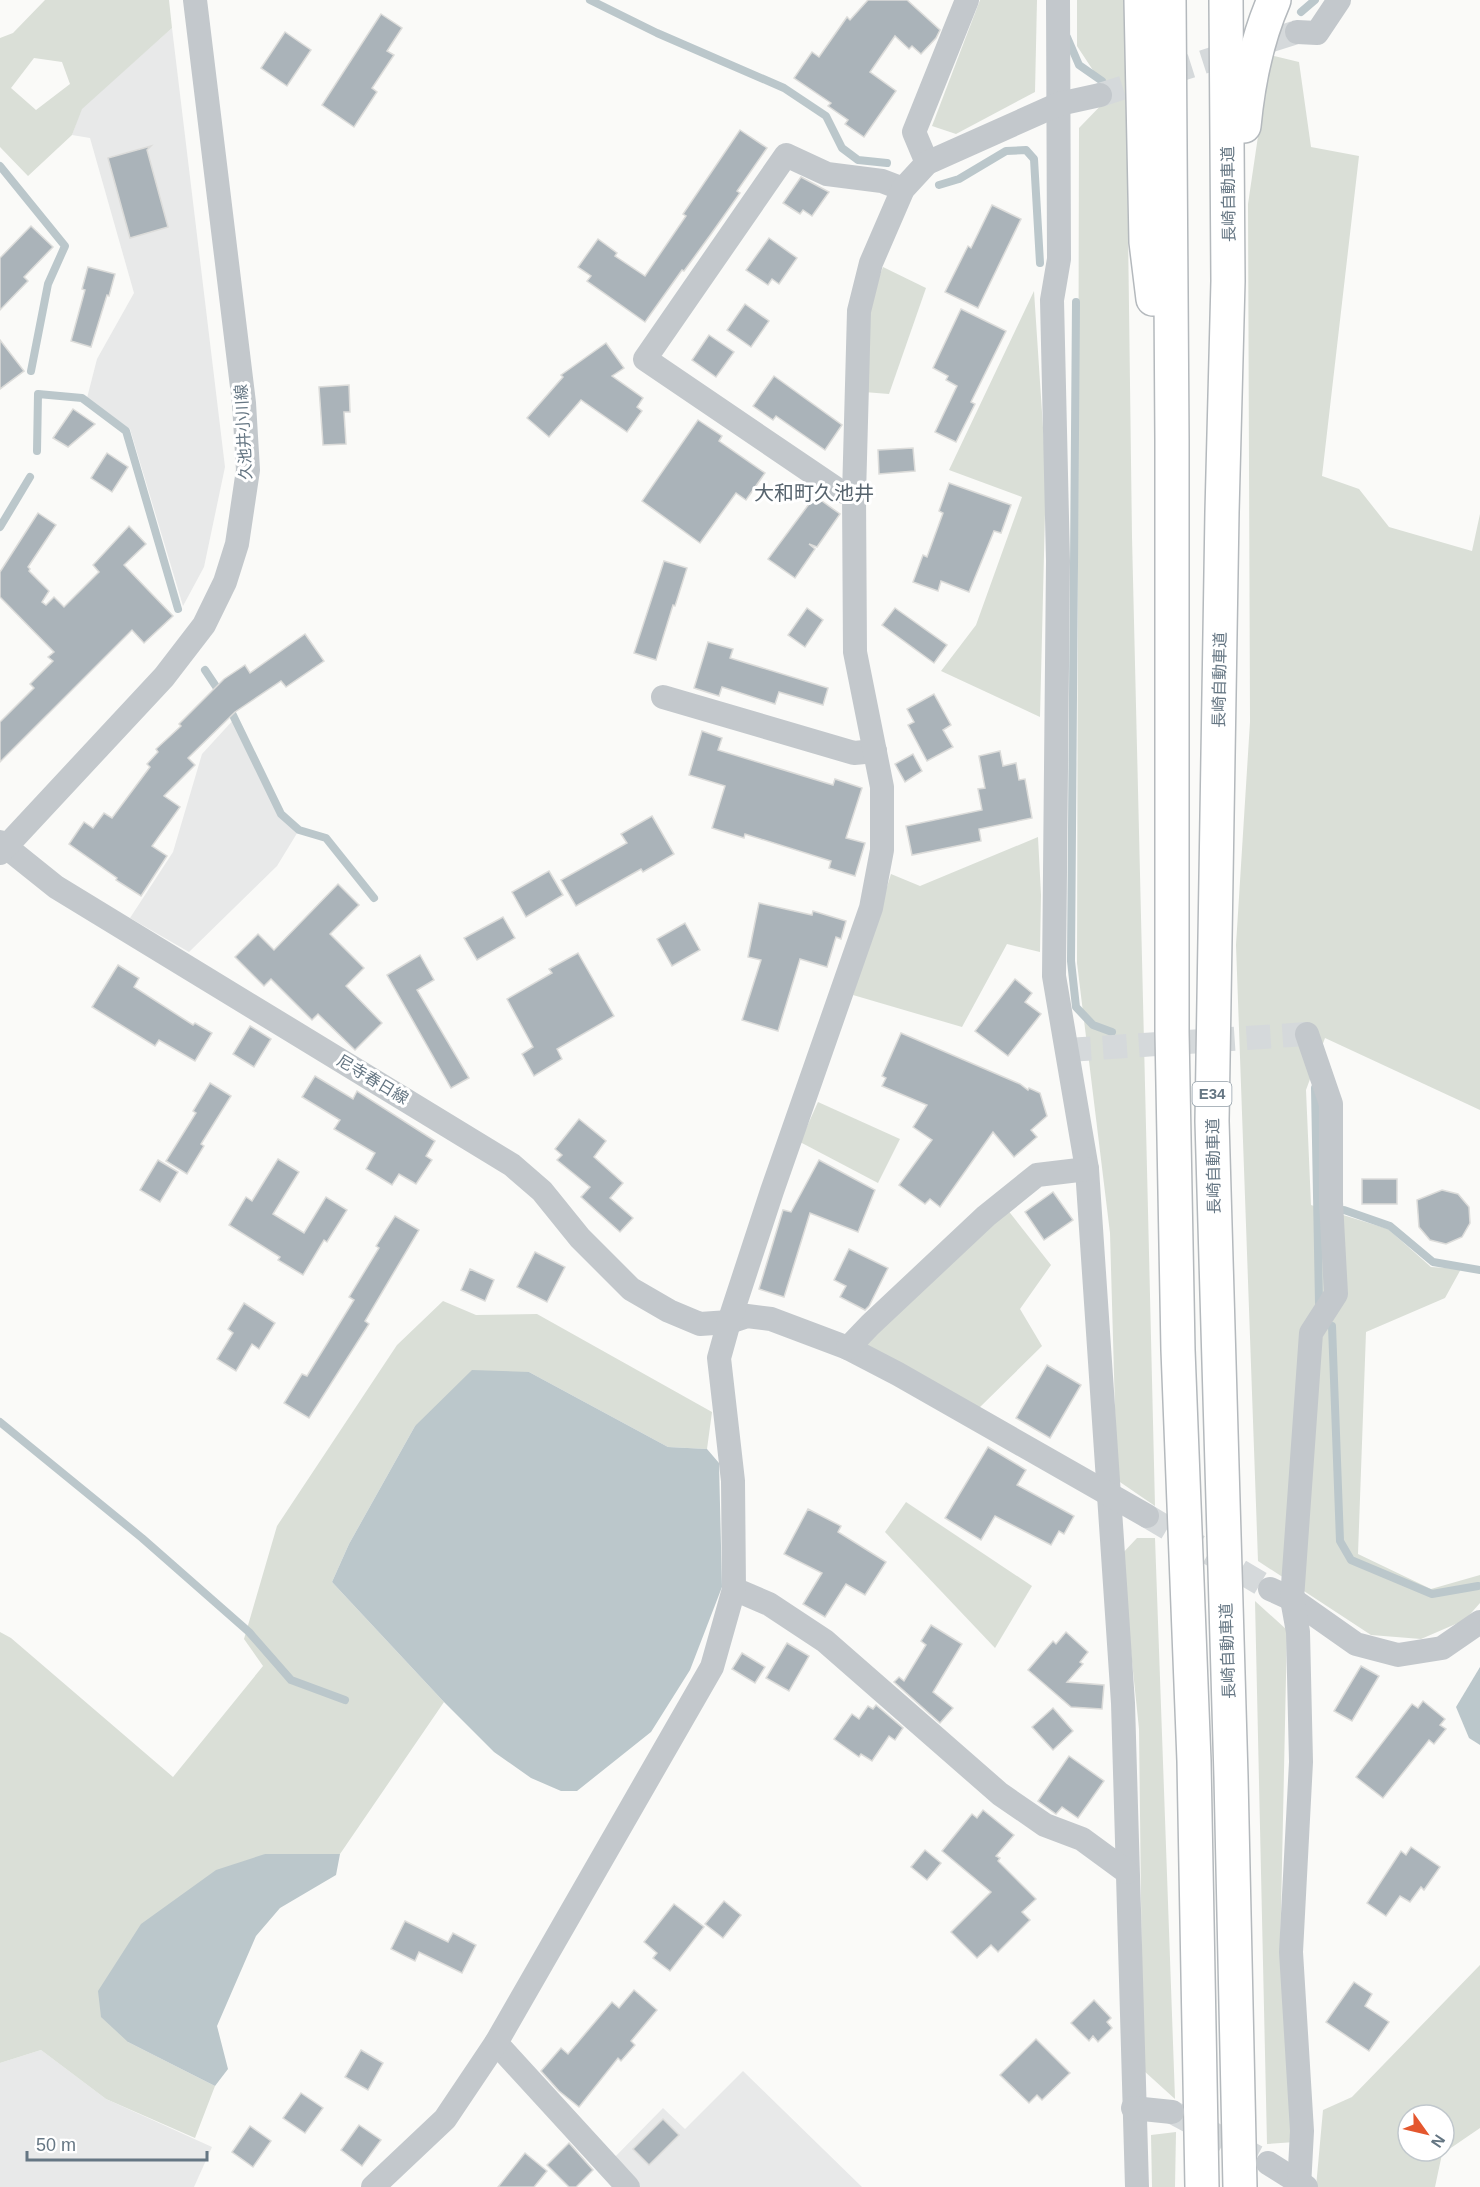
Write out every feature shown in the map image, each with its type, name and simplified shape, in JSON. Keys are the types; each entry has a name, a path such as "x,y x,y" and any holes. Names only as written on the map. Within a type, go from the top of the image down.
{"highway":[{"path":"1142,0 1146,242 1172,440"},
{"name":"E34","path":"1168,0 1172,440 1173,1067 1178,1350 1194,1761 1202,2187"},
{"name":"長崎自動車道","path":"1226,0 1228,282 1212,1121 1240,2187"},
{"path":"1228,282 1247,92 1267,16 1274,0"}],"street":[{"name":"久池井小川線","path":"2,848 164,677 204,626 225,582 237,544 248,470 243,403 195,0"},
{"path":"927,163 914,132 967,0"},
{"path":"1058,0 1059,259 1052,300 1058,561 1054,976 1087,1169 1123,1703 1137,2187"},
{"path":"1297,32 1317,33 1339,0"},
{"path":"373,2187 445,2119 496,2043 711,1667 734,1589 733,1481 719,1358 772,1191 871,909 882,850 882,787 855,652 854,495 859,311 871,262 903,189 927,163 1059,104 1100,95"},
{"path":"854,495 838,490 645,359 786,155 827,174 882,181 903,189"},
{"path":"663,697 854,753 875,751"},
{"name":"尼寺春日線","path":"2,848 56,887 512,1165 542,1191 580,1238 631,1289 669,1311 700,1324 729,1322 747,1316 771,1319 848,1348 898,1374 1147,1516"},
{"path":"1302,2186 1302,2131 1291,1952 1301,1762 1298,1632 1292,1599 1311,1333 1336,1294 1331,1202 1331,1104 1306,1034"},
{"path":"848,1348 986,1216 1037,1175 1087,1169"},
{"path":"734,1589 770,1604 825,1641 1000,1794 1045,1825 1082,1839 1127,1872"},
{"path":"1270,1589 1292,1599 1356,1644 1398,1655 1442,1648 1480,1622"},
{"path":"496,2043 628,2187"},
{"path":"1133,2108 1172,2112"},
{"path":"1268,2163 1302,2186"}],"shaded area":[{"path":"45,0 169,0 172,28 82,109 72,135 28,176 0,147 0,38 13,33","holes":["34,58 62,62 70,84 36,110 11,88"]},
{"path":"980,0 1037,0 1035,92 956,134 932,126"},
{"path":"1077,0 1125,0 1132,537 1155,1506 1117,1480 1110,1233 1077,963 1079,128 1110,96 1077,46"},
{"path":"172,28 225,467 204,567 183,606 130,429 87,398 97,359 134,293 90,138 72,135 81,109"},
{"path":"1270,55 1299,62 1311,147 1359,156 1322,476 1359,489 1389,527 1472,551 1480,514 1480,1110 1325,1038 1306,1090 1311,1205 1388,1229 1431,1267 1461,1269 1445,1298 1366,1332 1358,1554 1431,1589 1480,1575 1480,1603 1465,1620 1421,1639 1371,1635 1258,1561 1236,945 1250,722 1248,204"},
{"path":"883,267 926,288 889,394 864,392 867,308"},
{"path":"1034,291 1046,473 1040,717 941,671 976,625 1022,497 949,470"},
{"path":"235,718 281,813 299,830 277,866 189,952 130,918 173,852 202,754"},
{"path":"1038,837 1041,895 1040,952 1007,944 962,1027 853,995 891,874 920,886"},
{"path":"818,1102 900,1139 878,1183 800,1142"},
{"path":"1007,1209 1051,1265 1020,1309 1042,1346 978,1409 865,1344"},
{"path":"443,1301 476,1315 537,1314 712,1412 707,1449 668,1447 529,1372 415,1426 349,1544 332,1582 444,1702 340,1854 265,1854 128,2042 215,2086 195,2138 106,2099 41,2050 0,2063 0,1632 11,1638 173,1777 263,1666 244,1639 277,1526 397,1345"},
{"path":"472,1370 529,1372 668,1447 707,1449 719,1463 722,1587 690,1670 651,1732 577,1791 561,1791 531,1778 494,1752 332,1582 349,1544 415,1426"},
{"path":"906,1502 1032,1586 995,1648 885,1532"},
{"path":"1137,1538 1155,1538 1175,2099 1143,2070 1139,1729 1121,1555"},
{"path":"1255,1601 1287,1630 1280,1959 1295,2142 1267,2144"},
{"path":"1480,1667 1480,1745 1469,1738 1456,1707"},
{"path":"265,1854 340,1854 336,1875 280,1908 256,1936 217,2026 228,2069 215,2086 128,2042 101,2017 98,1991 141,1924 216,1870"},
{"path":"1480,1965 1480,2128 1456,2144 1456,2103 1396,2103 1396,2163 1440,2163 1435,2187 1316,2187 1323,2110 1352,2097"},
{"path":"41,2050 106,2099 212,2147 194,2187 0,2187 0,2063"},
{"path":"743,2071 862,2187 632,2187 610,2162 663,2108 685,2129"},
{"path":"1176,2132 1175,2187 1152,2187 1151,2135"}],"building":[{"path":"868,0 907,0 940,30 936,38 921,54 912,46 909,49 895,36 870,72 896,91 864,137 845,124 848,120 828,106 831,103 794,78 812,52 819,57 847,17 850,20"},
{"path":"381,14 402,28 387,51 394,55 372,88 377,92 354,127 322,105"},
{"path":"285,32 311,50 287,86 261,68"},
{"path":"740,130 767,148 737,191 740,193 645,322 587,281 591,276 578,267 598,239 617,253 615,256 645,276 686,216 683,214"},
{"path":"151,146 147,150 168,227 130,238 108,158"},
{"path":"801,177 829,192 812,216 803,210 800,214 783,203"},
{"path":"992,205 1021,219 978,308 945,292 968,246 971,248"},
{"path":"31,226 53,247 24,277 28,281 0,310 0,258"},
{"path":"769,238 797,258 779,284 772,279 768,285 746,270"},
{"path":"88,267 115,274 91,347 71,341 85,290 82,289"},
{"path":"745,304 769,321 751,347 727,330"},
{"path":"961,309 1006,331 971,402 975,404 956,442 935,432 957,386 946,380 948,376 933,368"},
{"path":"709,335 734,352 716,377 692,360"},
{"path":"0,340 24,371 0,389"},
{"path":"606,343 624,368 612,376 643,398 637,407 642,411 627,432 581,400 549,437 527,418 563,377 561,375"},
{"path":"774,376 842,425 825,450 776,416 773,420 753,406"},
{"path":"349,385 350,412 344,412 346,444 323,445 319,387"},
{"path":"73,409 95,424 68,447 53,438"},
{"path":"698,420 722,436 719,441 765,473 746,500 736,493 700,543 642,501"},
{"path":"913,448 915,471 879,474 878,450"},
{"path":"107,453 128,467 112,492 91,478"},
{"path":"949,483 1011,505 1001,533 994,531 969,592 941,581 938,591 913,582 923,555 927,557 943,513 939,511"},
{"path":"815,496 840,514 817,547 809,544 815,549 795,578 768,559"},
{"path":"38,513 56,525 28,567 29,571 49,591 42,602 46,605 54,597 64,607 99,572 93,565 129,526 146,544 124,565 173,616 144,643 132,630 0,762 0,722 34,688 30,684 53,661 48,657 54,652 0,597 0,572"},
{"path":"664,561 687,568 656,660 634,653"},
{"path":"807,608 823,620 805,647 788,635"},
{"path":"895,608 947,645 934,663 882,625"},
{"path":"305,634 324,661 286,687 281,681 235,712 188,758 195,765 164,796 180,807 152,846 167,856 141,896 69,844 84,822 93,828 104,813 112,818 150,767 147,764 158,752 156,749 181,726 179,724 224,679 245,665 250,673"},
{"path":"708,642 733,649 730,658 828,688 823,705 779,692 775,704 722,687 719,696 694,688"},
{"path":"934,694 951,725 943,730 953,747 927,761 908,725 914,722 907,709"},
{"path":"702,731 722,738 718,750 833,785 835,779 862,788 846,838 865,843 855,876 829,868 831,861 745,834 744,838 712,828 725,786 689,775"},
{"path":"1000,751 1003,766 1016,763 1019,780 1025,779 1032,818 979,829 981,841 912,855 906,826 982,810 978,789 985,788 979,756"},
{"path":"913,754 922,771 905,782 895,764"},
{"path":"652,816 674,854 643,872 641,869 576,906 561,880 627,843 621,834"},
{"path":"549,871 563,895 526,917 512,892"},
{"path":"338,884 359,905 330,934 364,968 346,986 382,1023 355,1050 318,1014 312,1020 271,979 264,986 235,957 258,934 274,950"},
{"path":"759,903 812,915 813,911 846,921 841,939 836,937 827,967 800,959 778,1031 742,1020 761,960 748,957"},
{"path":"503,917 515,938 477,960 464,938"},
{"path":"685,923 700,950 672,966 657,939"},
{"path":"578,953 614,1016 557,1049 562,1059 534,1076 522,1054 533,1047 507,999 552,973 549,969"},
{"path":"420,955 434,980 417,990 469,1078 451,1088 387,975"},
{"path":"118,965 139,978 134,987 193,1025 195,1023 212,1033 195,1061 159,1040 155,1046 92,1007"},
{"path":"1015,979 1032,993 1025,1002 1041,1014 1008,1056 975,1031"},
{"path":"250,1026 271,1039 254,1067 233,1054"},
{"path":"901,1033 1020,1084 1028,1090 1029,1088 1040,1093 1047,1116 1031,1130 1037,1137 1014,1157 993,1132 940,1207 930,1199 925,1204 899,1185 932,1140 913,1127 927,1105 882,1086 886,1078 882,1076"},
{"path":"315,1076 353,1099 357,1091 435,1141 426,1156 432,1160 416,1184 399,1174 392,1185 366,1169 375,1153 334,1129 340,1120 302,1097"},
{"path":"210,1083 231,1096 201,1144 204,1146 187,1174 166,1161 196,1113 193,1111"},
{"path":"579,1119 606,1141 594,1157 623,1183 610,1198 633,1218 620,1232 581,1197 590,1187 557,1160 562,1155 555,1149"},
{"path":"278,1159 299,1172 273,1214 304,1233 326,1197 347,1210 327,1242 324,1240 303,1275 278,1260 280,1257 229,1225 246,1197 252,1201"},
{"path":"158,1160 178,1172 160,1202 140,1190"},
{"path":"819,1160 875,1190 858,1232 810,1213 784,1297 759,1289 783,1210 791,1212"},
{"path":"1362,1179 1397,1179 1397,1204 1362,1204"},
{"path":"1442,1190 1458,1194 1469,1207 1470,1223 1462,1237 1446,1244 1430,1240 1419,1227 1417,1200"},
{"path":"1053,1192 1073,1220 1044,1240 1025,1212"},
{"path":"395,1216 419,1230 365,1321 369,1324 309,1418 284,1403 302,1374 307,1376 354,1300 349,1297 379,1248 376,1246"},
{"path":"849,1249 888,1268 865,1310 840,1297 846,1286 834,1280"},
{"path":"535,1252 565,1267 547,1302 517,1287"},
{"path":"470,1269 494,1280 485,1301 461,1290"},
{"path":"244,1303 275,1323 259,1349 252,1344 236,1371 217,1359 233,1333 228,1329"},
{"path":"1047,1365 1081,1385 1050,1438 1016,1418"},
{"path":"988,1447 1026,1470 1017,1485 1074,1516 1064,1534 1059,1531 1051,1545 995,1516 981,1540 945,1518"},
{"path":"808,1509 841,1526 838,1532 886,1562 865,1595 846,1584 825,1617 803,1604 822,1573 784,1554"},
{"path":"931,1625 962,1644 933,1692 953,1708 940,1723 894,1682 899,1677 904,1681 926,1645 921,1641"},
{"path":"1066,1632 1088,1652 1080,1662 1083,1664 1067,1682 1104,1685 1102,1709 1071,1707 1028,1670 1053,1641 1056,1644"},
{"path":"787,1643 809,1656 789,1691 766,1678"},
{"path":"742,1653 765,1667 755,1683 732,1669"},
{"path":"1361,1666 1379,1676 1352,1721 1334,1711"},
{"path":"1423,1701 1445,1719 1440,1725 1446,1729 1434,1744 1429,1740 1383,1798 1356,1777 1412,1704 1418,1708"},
{"path":"876,1705 903,1728 895,1740 889,1736 872,1761 861,1754 859,1757 834,1739 852,1714 859,1719 868,1706 873,1709"},
{"path":"1053,1708 1073,1731 1053,1750 1032,1727"},
{"path":"1069,1756 1104,1781 1078,1818 1062,1807 1056,1814 1038,1801"},
{"path":"983,1810 1014,1835 996,1856 1000,1858 998,1861 1036,1899 1022,1912 1030,1920 998,1952 991,1945 977,1958 951,1932 991,1892 942,1851 972,1814 977,1818"},
{"path":"1411,1847 1440,1867 1424,1890 1421,1887 1410,1902 1400,1896 1386,1916 1367,1903 1401,1851 1406,1855"},
{"path":"925,1850 941,1863 927,1880 911,1867"},
{"path":"724,1901 741,1915 723,1938 705,1924"},
{"path":"674,1904 704,1927 670,1971 653,1958 657,1953 644,1942"},
{"path":"405,1921 448,1942 453,1933 476,1945 462,1973 419,1952 415,1961 391,1949"},
{"path":"1354,1982 1372,1994 1365,2006 1389,2022 1369,2051 1326,2022"},
{"path":"634,1990 657,2010 631,2041 635,2045 621,2061 618,2058 579,2107 559,2091 541,2071 561,2048 568,2054 612,2002 619,2008"},
{"path":"1094,2000 1111,2018 1107,2022 1112,2028 1098,2042 1093,2036 1089,2041 1071,2023"},
{"path":"1036,2039 1070,2073 1042,2100 1037,2095 1029,2103 1000,2075"},
{"path":"361,2050 383,2063 368,2090 345,2077"},
{"path":"301,2093 323,2108 305,2133 283,2118"},
{"path":"663,2119 679,2135 649,2165 633,2149"},
{"path":"359,2125 381,2140 362,2166 341,2150"},
{"path":"250,2126 271,2141 253,2167 232,2152"},
{"path":"569,2143 593,2170 576,2187 569,2187 547,2165"},
{"path":"525,2153 547,2171 534,2187 498,2187"}],"waterway":[{"path":"590,0 657,33 784,88 826,116 842,148 858,160 887,163"},
{"path":"1301,12 1315,0"},
{"path":"1067,37 1079,65 1102,81"},
{"path":"939,185 959,179 1006,151 1026,150 1034,159 1040,263"},
{"path":"0,166 65,246 48,284 31,371"},
{"path":"1076,302 1071,961 1076,1007 1093,1025 1112,1032"},
{"path":"37,451 38,394 82,398 126,431 178,609"},
{"path":"0,527 30,477"},
{"path":"205,670 221,694"},
{"path":"229,707 281,814 299,830 326,838 374,898"},
{"path":"1315,1088 1319,1303"},
{"path":"1344,1210 1390,1226 1433,1262 1480,1270"},
{"path":"1332,1326 1340,1541 1351,1560 1432,1594 1478,1586"},
{"path":"0,1422 142,1538 249,1632 291,1680 345,1700"}],"tunnel":[{"path":"1100,95 1297,32"},
{"path":"1067,1050 1307,1034"},
{"path":"1147,1516 1270,1589"},
{"path":"1172,2112 1268,2163"}],"district":[{"name":"大和町久池井","path":"814,493"}]}
